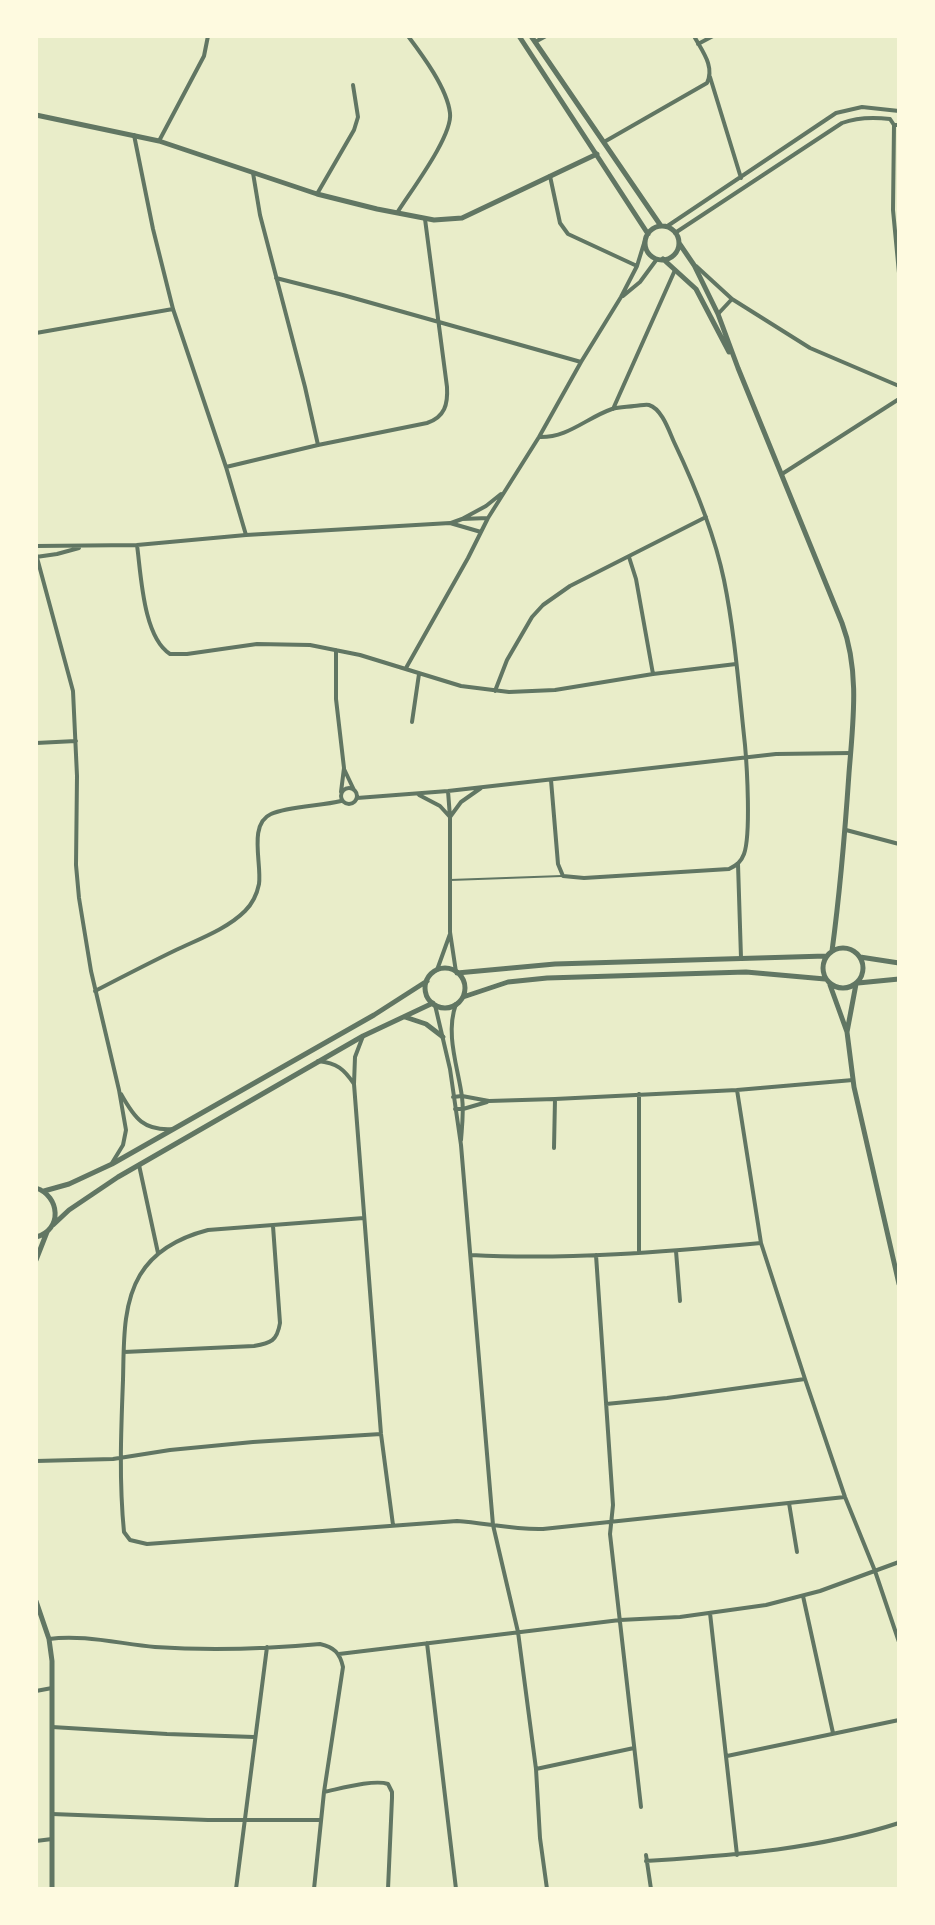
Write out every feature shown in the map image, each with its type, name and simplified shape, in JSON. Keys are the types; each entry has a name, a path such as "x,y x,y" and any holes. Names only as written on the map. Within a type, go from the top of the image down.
{"street":[{"path":"159,141 204,56 208,36"},
{"path":"397,213 442,141 449,126 450,114 438,80 408,36"},
{"path":"519,36 648,234"},
{"path":"531,36 664,227 675,233 694,265 718,314 848,639 854,675 851,753 846,830 832,950"},
{"path":"535,42 546,36"},
{"path":"694,36 709,64 710,78 741,178"},
{"path":"698,44 712,36"},
{"path":"604,142 701,87 710,78"},
{"path":"317,194 354,130 358,117 354,85"},
{"path":"406,668 488,518 539,437 581,362 621,297 637,266 648,234 652,230 664,227 741,178 836,113 862,107 899,111"},
{"path":"36,115 159,141 317,194 425,219 462,218 597,154"},
{"path":"675,233 842,123 852,119 876,118 890,120 896,125 893,210 899,273"},
{"path":"134,135 153,229 173,309 226,468 246,535"},
{"path":"253,174 258,206 318,445"},
{"path":"550,176 560,223 568,234 637,266"},
{"path":"226,468 318,445 427,423 440,417 444,412 448,398 425,219"},
{"path":"645,240 646,250 653,257 660,259 675,270 696,289 738,368"},
{"path":"621,297 640,282 660,259 672,256 676,252 679,242"},
{"path":"694,265 732,299 810,348 899,386"},
{"path":"613,409 675,270"},
{"path":"276,278 581,362"},
{"path":"718,314 732,299"},
{"path":"36,332 173,309"},
{"path":"782,474 899,399"},
{"path":"539,437 549,437 569,432 613,409 648,405 658,411 689,472 706,517 724,579 736,664 746,756 746,846 738,864 742,958"},
{"path":"36,546 137,545 246,535 450,523 462,519 486,506 504,491"},
{"path":"495,691 506,660 532,617 543,605 570,586 706,517"},
{"path":"462,519 488,518"},
{"path":"450,523 481,532"},
{"path":"137,545 150,621 160,646 170,654 187,654 256,644 310,645 360,655 461,686 495,691 524,692 555,690 653,674 736,664"},
{"path":"82,547 57,554 36,556 72,681 75,702 77,874 83,924 95,991 119,1090 126,1130 126,1138 112,1164"},
{"path":"629,557 639,594 653,674"},
{"path":"336,650 336,699 344,768 341,800"},
{"path":"412,722 419,674"},
{"path":"36,743 76,741"},
{"path":"95,991 208,934 247,910 253,901 259,884 257,837 263,819 270,814 341,800 346,804 351,804 357,798 417,794 551,780 746,756 851,753"},
{"path":"344,768 357,798"},
{"path":"551,780 558,864 563,876 584,878 718,870 729,869 738,864"},
{"path":"450,817 461,802 483,787"},
{"path":"341,792 348,788 355,792"},
{"path":"448,791 450,817 450,932 457,972 464,984 463,996"},
{"path":"417,794 428,798 440,806 450,817"},
{"path":"846,830 899,844"},
{"path":"44,1191 69,1184 112,1164 374,1015 427,981 437,970 443,958 450,932"},
{"path":"899,963 860,957 848,948 837,948 826,956 822,967 825,979 830,985 847,1032 852,1080 899,1282"},
{"path":"437,970 446,968 457,972 565,964 826,956"},
{"path":"847,1032 857,983 864,970 860,957"},
{"path":"461,1145 463,1109 452,1036 452,1018 456,1004 463,996 508,982 547,978 746,972 825,979"},
{"path":"830,985 846,988 857,983 899,979"},
{"path":"427,981 426,993 434,1004 450,1069 461,1145 493,1525 518,1632 536,1769 540,1838 547,1889"},
{"path":"36,1260 48,1231 53,1225 69,1210 96,1191 363,1036 434,1004 446,1008 456,1004"},
{"path":"405,1017 426,1024 443,1037"},
{"path":"363,1036 355,1057 354,1084 381,1434 393,1525"},
{"path":"318,1061 341,1067 354,1084"},
{"path":"455,1110 489,1102 737,1090 852,1080"},
{"path":"119,1090 130,1109 148,1127 176,1129"},
{"path":"737,1090 761,1243 845,1497 875,1571 899,1642"},
{"path":"638,1094 639,1252"},
{"path":"453,1097 462,1096 489,1102"},
{"path":"554,1148 555,1099"},
{"path":"140,1165 158,1253"},
{"path":"37,1187 50,1196 56,1210 53,1225"},
{"path":"364,1218 208,1230 182,1238 158,1253 140,1274 134,1284 128,1311 124,1352 120,1458 124,1532 130,1540 139,1544 457,1521 523,1530 543,1530 845,1497"},
{"path":"124,1352 254,1346 267,1344 274,1340 280,1323 273,1226"},
{"path":"36,1237 48,1231"},
{"path":"470,1255 596,1255 676,1251 761,1243"},
{"path":"676,1251 680,1301"},
{"path":"596,1255 613,1505 610,1523 640,1807"},
{"path":"606,1404 805,1380"},
{"path":"36,1461 120,1458 188,1448 381,1434"},
{"path":"789,1503 797,1552"},
{"path":"339,1654 620,1620 680,1617 766,1605 803,1596 899,1562"},
{"path":"803,1596 833,1734"},
{"path":"36,1601 49,1639 52,1661 52,1889"},
{"path":"710,1613 737,1855"},
{"path":"49,1639 74,1638 158,1647 266,1647 320,1644 329,1646 339,1654 342,1667 341,1679 320,1820 314,1889"},
{"path":"427,1643 456,1889"},
{"path":"236,1889 266,1647"},
{"path":"36,1691 52,1688"},
{"path":"727,1756 899,1720"},
{"path":"52,1727 254,1737"},
{"path":"536,1769 634,1748"},
{"path":"324,1792 379,1783 388,1784 392,1792 388,1889"},
{"path":"52,1814 245,1821 320,1820"},
{"path":"646,1861 783,1850 838,1840 899,1823"},
{"path":"36,1841 52,1839"},
{"path":"646,1856 651,1889"}],"lane":[{"path":"450,880 563,876"}]}
